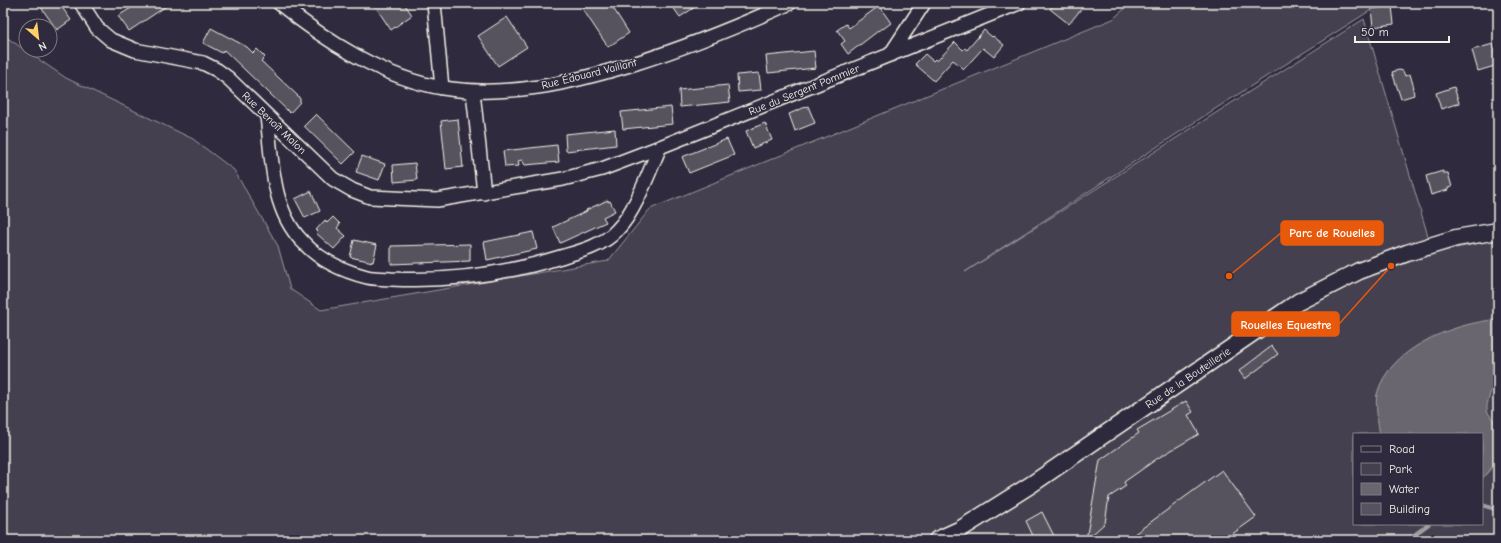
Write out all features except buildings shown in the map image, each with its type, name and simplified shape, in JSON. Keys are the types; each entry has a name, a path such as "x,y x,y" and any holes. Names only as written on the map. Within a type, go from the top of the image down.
{"street":[{"name":"Rue Benoît Malon","path":"81,3 97,28 111,40 135,50 203,63 228,78 334,179 352,190 370,197 436,200 484,193 562,179 602,169 660,147"},
{"name":"Rue Édouard Vaillant","path":"279,3 296,17 339,47 394,74 442,88 473,92 513,91 556,85 603,73 664,54 738,26 790,3"},
{"path":"434,3 442,88"},
{"path":"890,55 924,3"},
{"name":"Rue du Sergent Pommier","path":"660,147 1019,3"},
{"path":"473,92 484,193"},
{"path":"267,116 274,176 279,202 288,223 302,241 322,258 346,271 369,277 418,280 458,278 495,273 545,262 599,244 617,231 630,214 660,147"},
{"name":"Rue de la Bouteillerie","path":"937,540 959,530 1032,484 1298,302 1359,271 1407,253 1456,238 1498,231"}],"green space":[{"path":"1131,3 1385,3 1371,10 1215,109 965,272 1364,19 1433,253 1498,239 1498,540 3,540 3,35 18,45 18,58 37,58 66,78 193,139 234,170 278,246 290,289 321,310 608,261 650,209 1113,19"}],"water":[{"path":"1492,320 1498,321 1498,381 1491,390 1487,411 1498,428 1498,447 1493,466 1483,478 1483,433 1380,433 1376,397 1384,378 1394,364 1408,352 1423,342 1440,334 1458,327"}],"waterway":[{"path":"1483,505 1498,510"},
{"path":"1407,540 1428,525"}],"place":[{"name":"Rouelles Equestre","path":"1391,266"},
{"name":"Parc de Rouelles","path":"1229,276"}]}
